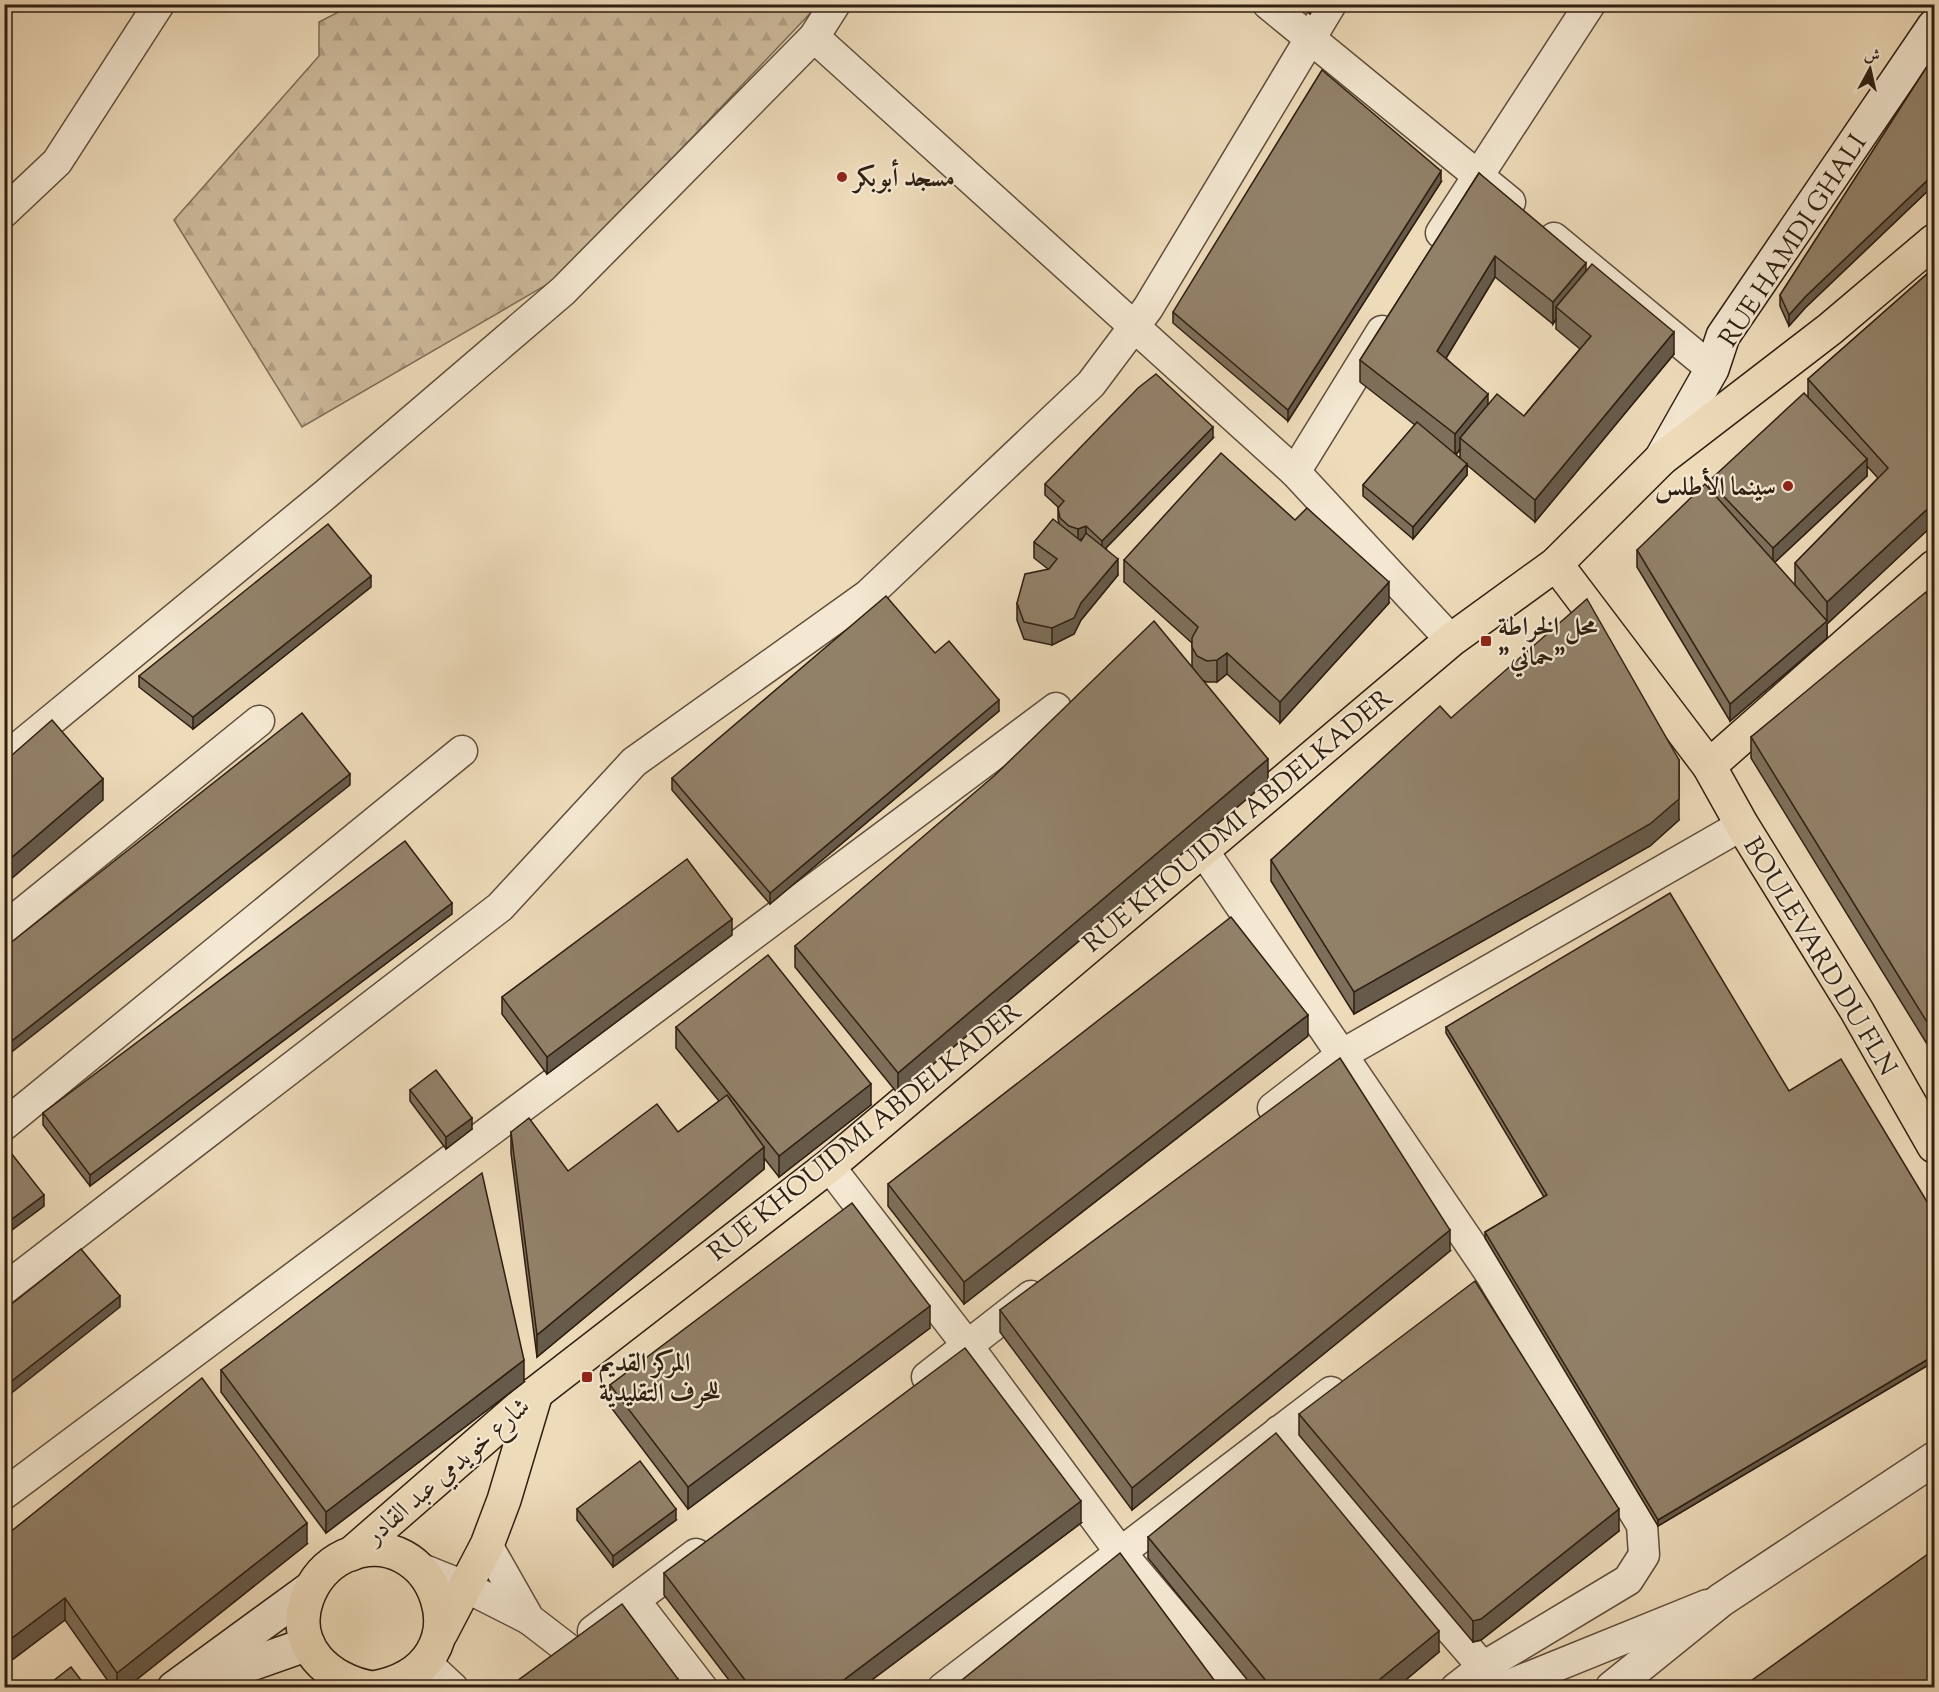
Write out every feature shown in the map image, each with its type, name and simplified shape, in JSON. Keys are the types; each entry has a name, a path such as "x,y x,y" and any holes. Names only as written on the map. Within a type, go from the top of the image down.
{"main road":[{"name":"RUE HAMDI GHALI","path":"1661,459 1712,369 1723,336 1935,26"},
{"name":"RUE KHOUIDMI ABDELKADER","path":"536,1393 829,1166 1451,640 1556,564 1661,459 1830,329 1935,242"},
{"name":"BOULEVARD DU FLN","path":"1556,564 1709,766 1742,825 1857,1011 1935,1146"},
{"path":"1709,766 1932,578"},
{"name":"شارع خويدمي عبد القادر","path":"420,1666 487,1545 504,1500 536,1393"},
{"name":"شارع خويدمي عبد القادر","path":"351,1554 536,1393"},
{"path":"1612,1688 1721,1600 1935,1459"},
{"path":"369,1550 387,1551 404,1557 419,1568 431,1583 439,1600 441,1620 420,1666 394,1684 373,1688 352,1685 314,1664 248,1665 180,1683 310,1588 334,1561 351,1554 369,1550"},
{"path":"310,1588 304,1606 303,1625 314,1664"}],"street":[{"path":"4,212 57,162 159,4"},
{"path":"4,759 326,494 563,291 814,37 835,4"},
{"path":"1268,4 1712,369"},
{"path":"4,1289 500,907 634,762 868,595 1091,384 1148,308 1331,4"},
{"path":"1429,254 1477,175 1590,4"},
{"path":"814,37 1133,328 1295,472 1451,640"},
{"path":"1295,472 1398,304"},
{"path":"4,1494 1056,708"},
{"path":"4,928 259,722"},
{"path":"5,1122 462,751"},
{"path":"1249,1127 1343,1054 1742,825"},
{"path":"1202,849 1343,1054 1480,1281 1642,1525 1644,1555 1628,1580 1492,1677"},
{"path":"829,1166 968,1346 1120,1552 1235,1688"},
{"path":"901,1396 1052,1280"},
{"path":"943,1688 1356,1374"},
{"path":"1279,1431 1492,1677"},
{"path":"539,1668 568,1650 720,1535"},
{"path":"487,1545 529,1619"},
{"path":"419,1568 464,1586 529,1619 568,1650"},
{"path":"1456,1688 1721,1600"},
{"path":"634,1601 702,1688"},
{"path":"420,1666 453,1688"}],"green space":[{"path":"381,4 818,5 560,277 302,427 174,220 319,56 319,22 350,6 375,9"}],"building":[{"path":"1935,54 1935,173 1789,315 1780,295"},
{"path":"1322,70 1441,171 1288,410 1173,312"},
{"path":"1479,173 1586,263 1553,302 1495,256 1437,351 1488,394 1455,434 1360,360"},
{"path":"1592,264 1674,332 1535,500 1460,438 1497,394 1524,416 1591,336 1556,307"},
{"path":"1935,267 1935,502 1827,602 1795,563 1888,468 1808,379"},
{"path":"1156,374 1213,427 1102,541 1086,526 1078,529 1069,526 1060,518 1058,508 1064,501 1045,484 1138,388"},
{"name":"سينما الأطلس","path":"1804,393 1867,459 1773,548 1709,481"},
{"path":"1417,422 1467,464 1413,527 1363,485"},
{"path":"1221,453 1295,520 1307,508 1389,582 1280,702 1227,653 1217,660 1207,661 1197,656 1192,647 1192,638 1198,627 1124,560"},
{"path":"1705,484 1827,621 1730,704 1637,550"},
{"path":"1053,519 1081,541 1086,533 1118,559 1081,603 1074,618 1052,628 1024,622 1017,603 1025,574 1049,569 1057,559 1034,542"},
{"path":"328,524 371,576 193,717 139,676"},
{"path":"1926,592 1935,616 1935,1035 1751,737"},
{"path":"886,596 935,653 949,641 999,700 770,893 672,778"},
{"path":"1587,599 1679,760 1679,799 1650,824 1354,992 1271,860 1440,706 1451,718"},
{"path":"1154,621 1268,759 898,1073 795,946 994,776"},
{"path":"302,713 350,774 4,1047 4,948"},
{"path":"52,720 103,779 4,864 4,762"},
{"path":"405,841 452,903 90,1175 43,1113"},
{"path":"687,859 732,919 547,1057 502,997"},
{"path":"1670,893 1789,1091 1841,1059 1935,1215 1935,1355 1658,1520 1485,1232 1547,1195 1446,1027"},
{"path":"1231,917 1308,1015 964,1282 888,1184"},
{"path":"768,955 871,1084 779,1156 676,1027"},
{"path":"1340,1058 1450,1230 1132,1488 1000,1310"},
{"path":"436,1070 472,1118 446,1137 410,1090"},
{"path":"727,1095 764,1147 537,1335 511,1132 529,1118 568,1171 657,1104 678,1132"},
{"path":"4,1144 44,1195 4,1225"},
{"path":"482,1173 524,1360 326,1512 221,1370"},
{"path":"852,1203 930,1306 688,1487 610,1385"},
{"path":"81,1249 120,1296 4,1387 4,1310"},
{"path":"1475,1281 1619,1509 1481,1619 1473,1621 1299,1414"},
{"path":"965,1348 1081,1501 833,1688 751,1688 664,1573"},
{"path":"202,1378 307,1523 117,1673 65,1598 4,1644 4,1537"},
{"path":"1276,1433 1439,1631 1369,1688 1272,1688 1148,1537"},
{"path":"640,1461 676,1509 613,1556 577,1509"},
{"path":"1935,1549 1935,1688 1741,1688"},
{"path":"1120,1553 1220,1688 952,1688"},
{"path":"622,1604 678,1679 667,1688 516,1688 513,1684"},
{"path":"71,1667 87,1688 44,1688"}],"place":[{"name":"مسجد أبوبكر","path":"842,177"},
{"name":"سينما الأطلس","path":"1788,486"},
{"name":"محل الخراطة \"حماني\"","path":"1486,641"},
{"name":"المركز القديم للحرف التقليدية","path":"587,1377"}]}
